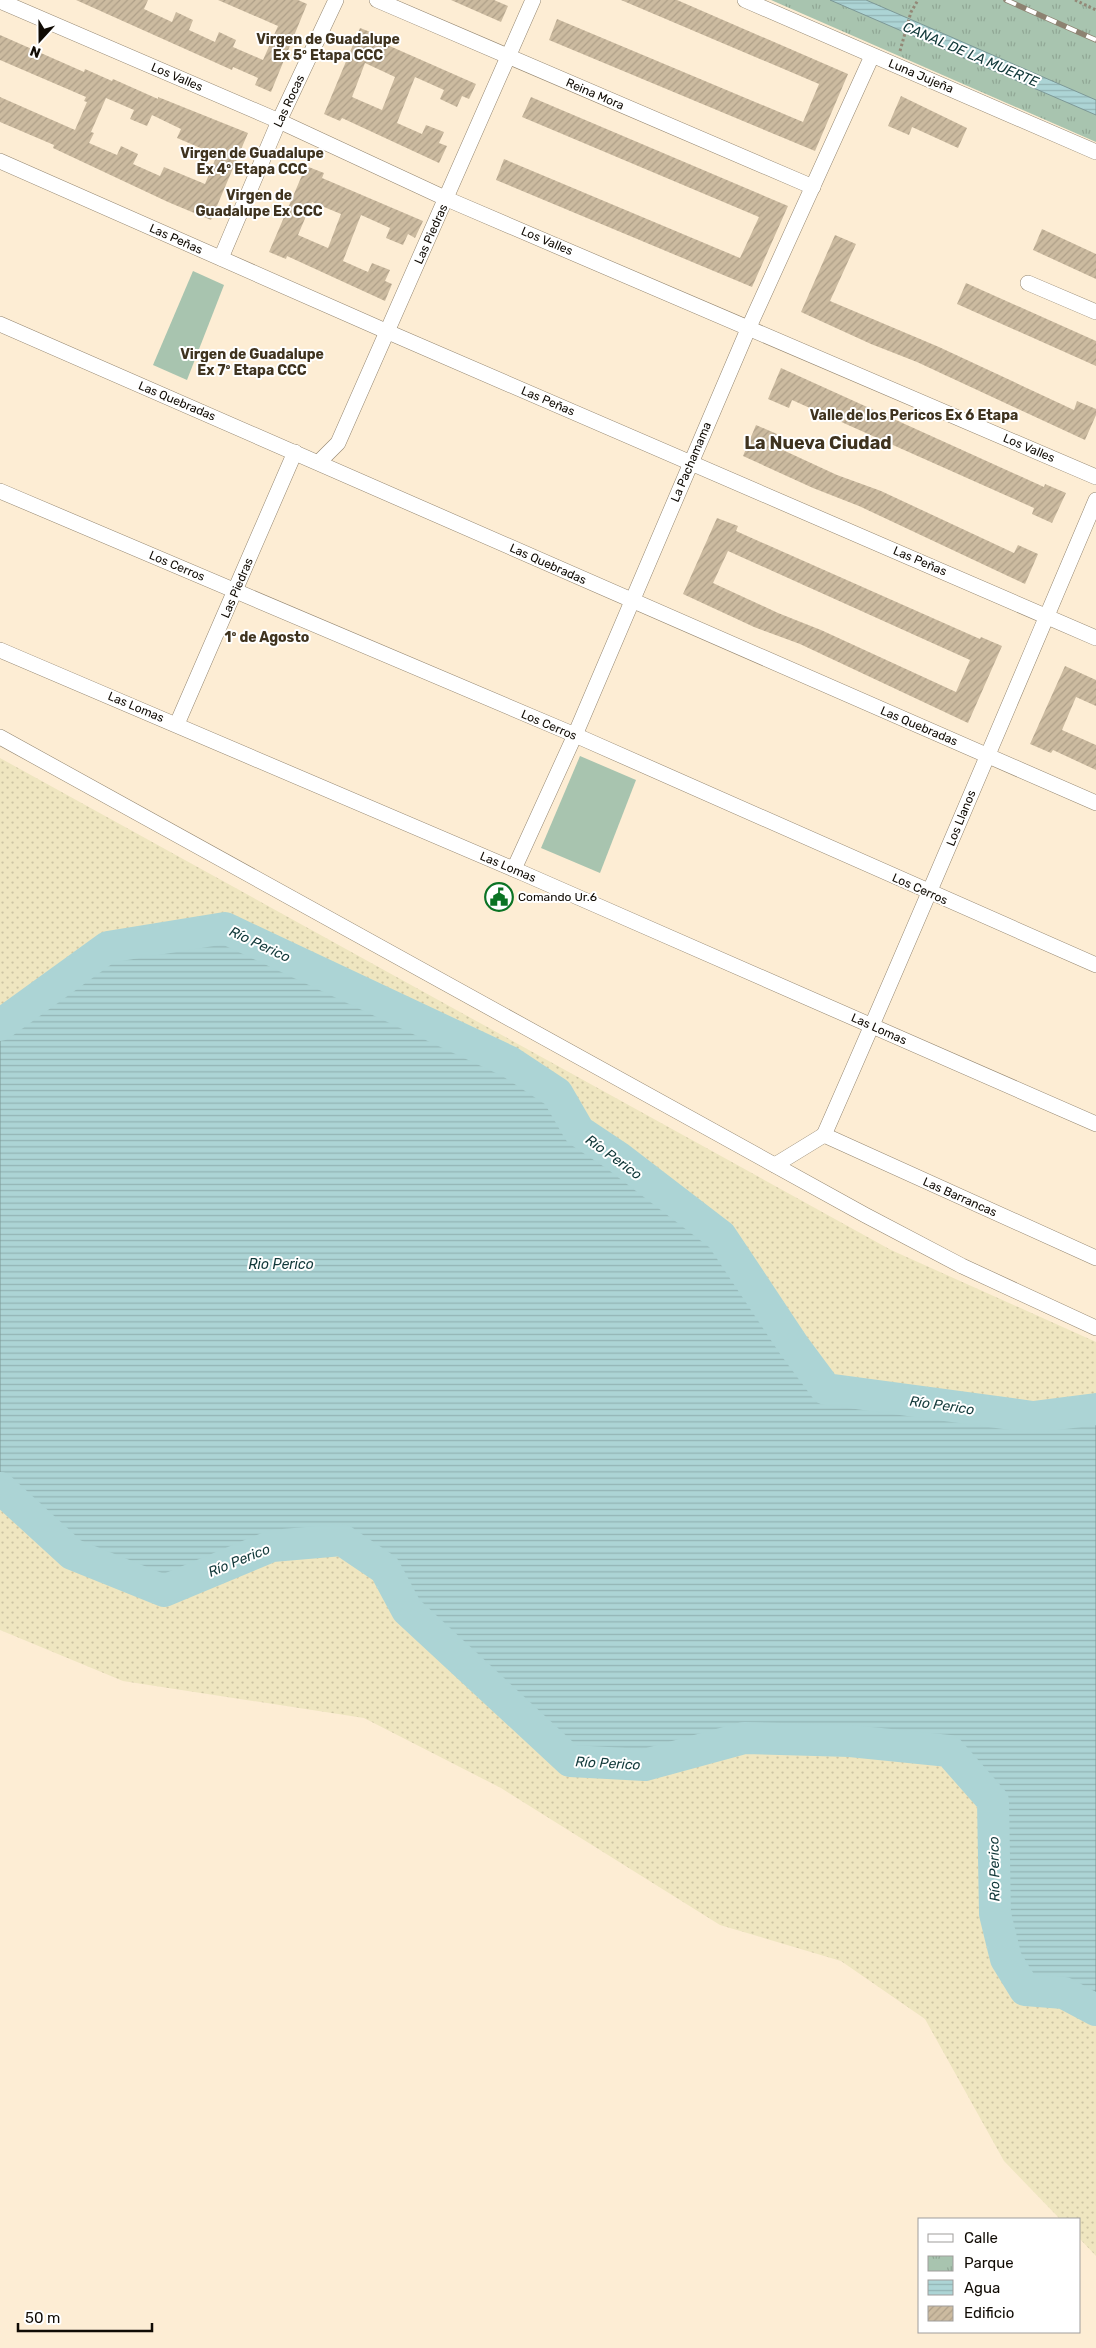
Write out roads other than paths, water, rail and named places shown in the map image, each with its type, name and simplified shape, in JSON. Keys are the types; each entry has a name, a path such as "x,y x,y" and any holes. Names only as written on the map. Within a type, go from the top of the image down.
{"street":[{"name":"Los Valles","path":"0,0 279,121 447,199 1096,477"},
{"name":"Las Rocas","path":"220,258 279,121 336,0"},
{"name":"Reina Mora","path":"377,0 813,187"},
{"name":"Las Piedras","path":"320,462 338,443 533,0"},
{"name":"Luna Jujeña","path":"745,0 1096,152"},
{"name":"La Pachamama","path":"514,869 574,735 749,327 872,56"},
{"name":"Las Peñas","path":"0,161 388,332 1096,638"},
{"path":"1028,283 1096,312"},
{"name":"Las Quebradas","path":"0,324 320,462 1096,804"},
{"name":"Las Piedras","path":"177,724 295,452"},
{"name":"Los Cerros","path":"0,491 574,735 1096,965"},
{"name":"Los Llanos","path":"824,1135 930,893 986,754 1096,500"},
{"name":"Las Lomas","path":"0,650 514,869 1096,1124"},
{"path":"0,736 775,1165 962,1266 1096,1328"},
{"path":"775,1165 824,1135"},
{"name":"Las Barrancas","path":"824,1135 1096,1258"}],"water":[{"name":"CANAL DE LA MUERTE","path":"830,0 866,0 1096,100 1096,115"},
{"name":"Rio Perico","path":"225,928 510,1062 557,1093 580,1131 618,1157 721,1236 794,1346 826,1389 1033,1417 1096,1409 1096,2010 1064,1993 1025,1990 1006,1959 995,1914 993,1801 949,1751 850,1741 744,1738 645,1765 570,1761 407,1610 385,1569 342,1540 272,1546 164,1591 72,1554 0,1488 0,1025 108,947"}],"waterway":[{"name":"Río Perico","path":"0,1025 108,947 225,928 510,1062 557,1093 579,1131 618,1157 721,1236 794,1346 826,1389 1033,1417 1096,1409"},
{"name":"Río Perico","path":"0,1488 72,1554 164,1591 272,1546 342,1540 385,1569 407,1610 570,1761 645,1765 744,1738 850,1741 949,1751 993,1801 995,1914 1006,1959 1025,1990 1064,1993 1096,2010"}],"railway":[{"path":"1006,0 1096,40"}],"place":[{"name":"Comando Ur.6","path":"499,897"}],"district":[{"name":"Virgen de Guadalupe Ex 5º Etapa CCC","path":"328,48"},
{"name":"Virgen de Guadalupe Ex 4º Etapa CCC","path":"252,162"},
{"name":"Virgen de Guadalupe Ex CCC","path":"259,204"},
{"name":"Virgen de Guadalupe Ex 7º Etapa CCC","path":"252,362"},
{"name":"Valle de los Pericos Ex 6 Etapa","path":"914,415"},
{"name":"La Nueva Ciudad","path":"818,443"},
{"name":"1º de Agosto","path":"267,637"}]}
